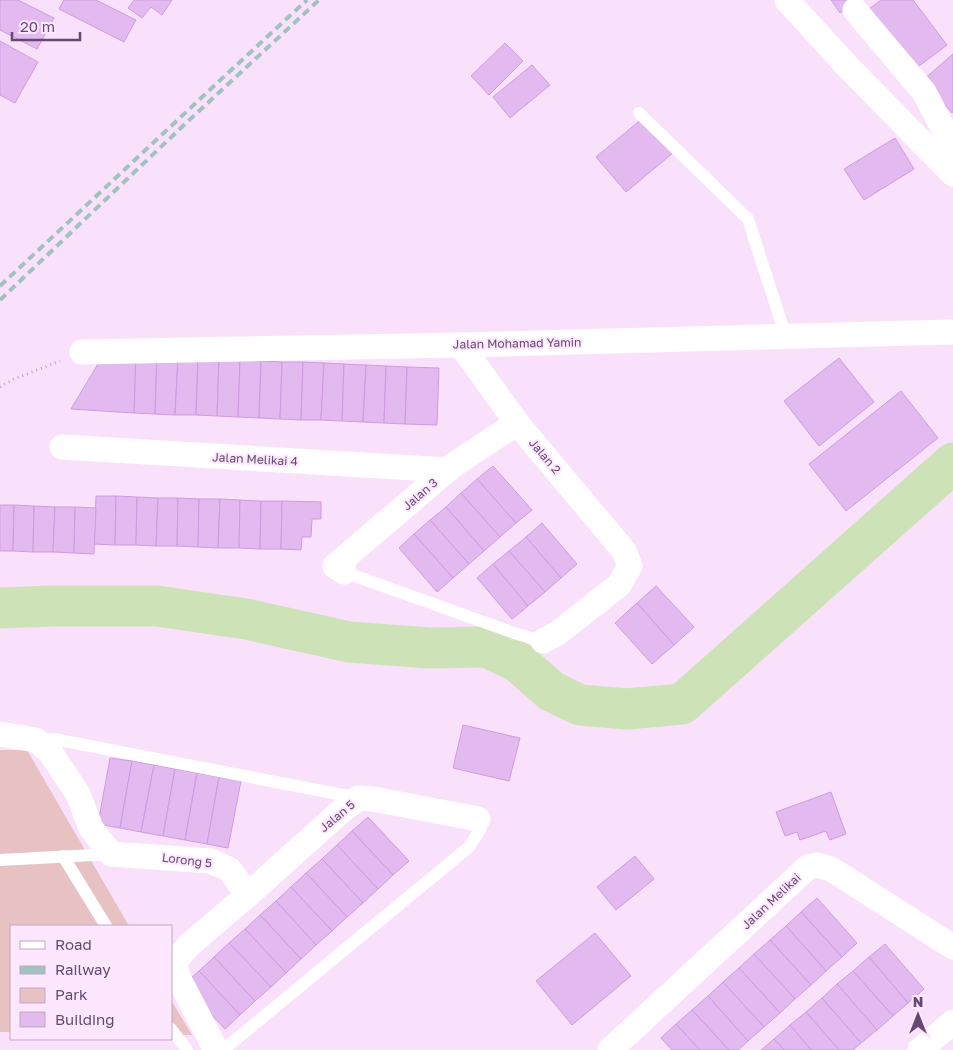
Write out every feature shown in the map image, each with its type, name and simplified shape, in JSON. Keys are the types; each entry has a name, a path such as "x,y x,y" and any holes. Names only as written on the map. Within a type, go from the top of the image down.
{"street":[{"path":"788,0 847,66 953,174"},
{"path":"855,10 924,92 953,147"},
{"name":"Jalan Mohamad Yamin","path":"82,352 461,345 953,332"},
{"name":"Jalan 2","path":"461,345 517,423 624,551 630,566 620,585 558,633 544,640"},
{"name":"Jalan 3","path":"344,572 335,566 448,470 517,423"},
{"name":"Jalan Melikai 4","path":"62,447 448,470"},
{"path":"0,734 36,740 50,752 78,794 91,828 111,854"},
{"name":"Jalan 5","path":"216,1050 180,979 174,963 189,945 358,798 478,818"},
{"name":"Lorong 5","path":"111,854 210,861 229,869 248,895"},
{"name":"Jalan Melikai","path":"610,1050 808,867 817,865 831,869 953,947"},
{"path":"920,1050 953,1022"}],"lane":[{"path":"639,113 748,219 786,337"},
{"path":"344,572 517,634 544,640"},
{"path":"36,740 54,739 358,798"},
{"path":"224,1050 468,847 481,828 478,818"},
{"path":"0,860 111,854"},
{"path":"63,856 105,925"},
{"path":"172,1030 187,1050"}],"path":[{"path":"0,388 14,379 82,352"}],"green space":[{"path":"0,750 27,750 128,925 10,925 10,1032 0,1032"},
{"path":"172,1002 192,1035 172,1035"}],"building":[{"path":"0,0 18,0 54,18 37,49 0,30"},
{"path":"64,0 96,0 136,20 124,42 59,9"},
{"path":"134,0 172,0 162,15 151,7 142,18 128,8"},
{"path":"831,0 859,0 840,13"},
{"path":"881,0 913,0 947,45 911,72 865,12"},
{"path":"0,41 38,62 15,103 0,95"},
{"path":"505,43 523,61 489,95 471,76"},
{"path":"953,54 953,111 952,113 923,80"},
{"path":"532,65 550,85 510,118 493,97"},
{"path":"643,118 673,153 626,192 596,157"},
{"path":"895,138 914,169 864,200 844,169"},
{"path":"104,354 136,356 134,413 71,409"},
{"path":"136,356 157,357 155,414 134,413"},
{"path":"157,357 178,358 175,415 155,414"},
{"path":"178,358 198,358 196,415 175,415"},
{"path":"198,358 219,359 217,416 196,415"},
{"path":"839,358 874,402 819,446 784,401"},
{"path":"219,359 240,360 238,417 217,416"},
{"path":"240,360 261,361 259,418 238,417"},
{"path":"261,361 282,362 280,419 259,418"},
{"path":"282,362 303,362 301,420 280,419"},
{"path":"303,362 324,363 321,420 301,420"},
{"path":"324,363 344,364 342,421 321,420"},
{"path":"344,364 366,365 363,422 342,421"},
{"path":"366,365 386,366 384,423 363,422"},
{"path":"386,366 407,367 405,424 384,423"},
{"path":"407,367 439,368 437,425 405,424"},
{"path":"901,391 938,438 846,511 809,464"},
{"path":"493,466 532,510 516,523 477,479"},
{"path":"477,479 516,523 500,537 461,493"},
{"path":"461,493 500,537 484,551 446,507"},
{"path":"96,496 116,496 115,545 94,544"},
{"path":"116,496 137,497 136,545 115,545"},
{"path":"137,497 158,498 156,546 136,545"},
{"path":"158,498 178,498 177,546 156,546"},
{"path":"178,498 199,499 198,547 177,546"},
{"path":"199,499 220,499 218,548 198,547"},
{"path":"220,499 240,500 239,548 218,548"},
{"path":"240,500 261,501 260,549 239,548"},
{"path":"261,501 282,501 281,549 260,549"},
{"path":"282,501 321,502 321,519 312,519 311,537 302,537 301,550 281,549"},
{"path":"0,505 14,505 13,551 0,551"},
{"path":"14,505 34,506 33,552 13,551"},
{"path":"34,506 55,507 53,552 33,552"},
{"path":"55,507 75,507 74,553 53,552"},
{"path":"75,507 96,508 94,554 74,553"},
{"path":"446,507 484,551 469,564 430,520"},
{"path":"430,520 469,564 453,578 414,534"},
{"path":"542,523 577,564 561,578 526,537"},
{"path":"414,534 453,578 437,592 399,548"},
{"path":"526,537 561,578 545,592 509,551"},
{"path":"509,551 545,592 528,606 493,564"},
{"path":"493,564 528,606 512,619 477,578"},
{"path":"656,586 694,627 674,645 637,603"},
{"path":"637,603 674,645 652,664 615,623"},
{"path":"463,725 520,738 509,781 453,768"},
{"path":"110,758 132,761 120,828 98,824"},
{"path":"132,761 154,765 141,832 120,828"},
{"path":"154,765 175,769 163,836 141,832"},
{"path":"175,769 197,773 185,840 163,836"},
{"path":"197,773 219,777 207,844 185,840"},
{"path":"219,777 241,781 228,848 207,844"},
{"path":"831,792 846,834 830,840 826,831 800,840 797,832 785,836 776,812"},
{"path":"368,817 409,861 393,875 352,831"},
{"path":"352,831 393,875 378,889 337,845"},
{"path":"337,845 378,889 363,903 322,859"},
{"path":"635,856 654,879 616,910 597,887"},
{"path":"322,859 363,903 347,917 306,873"},
{"path":"306,873 347,917 332,931 291,887"},
{"path":"291,887 332,931 316,945 276,901"},
{"path":"817,898 857,943 842,957 801,912"},
{"path":"276,901 316,945 301,959 260,915"},
{"path":"801,912 842,957 826,971 786,926"},
{"path":"260,915 301,959 286,973 245,929"},
{"path":"786,926 826,971 811,985 770,940"},
{"path":"245,929 286,973 271,987 229,943"},
{"path":"595,933 631,976 572,1025 536,981"},
{"path":"770,940 811,985 795,999 754,954"},
{"path":"229,943 271,987 255,1001 214,957"},
{"path":"885,944 924,989 908,1003 869,957"},
{"path":"754,954 795,999 780,1013 739,968"},
{"path":"214,957 255,1001 240,1015 199,971"},
{"path":"869,957 908,1003 893,1016 853,971"},
{"path":"739,968 780,1013 764,1027 723,982"},
{"path":"199,971 240,1015 225,1029 183,985"},
{"path":"853,971 893,1016 877,1030 837,984"},
{"path":"723,982 764,1027 748,1041 708,996"},
{"path":"837,984 877,1030 861,1043 822,998"},
{"path":"708,996 748,1041 738,1050 729,1050 692,1010"},
{"path":"822,998 861,1043 853,1050 839,1050 806,1012"},
{"path":"692,1010 729,1050 700,1050 676,1024"},
{"path":"806,1012 839,1050 811,1050 790,1025"},
{"path":"676,1024 700,1050 672,1050 661,1038"},
{"path":"790,1025 811,1050 784,1050 774,1039"},
{"path":"774,1039 784,1050 761,1050"}],"waterway":[{"path":"0,608 157,606 246,619 349,642 430,648 486,647 518,662 551,691 580,705 627,709 682,704 953,463"}],"railway":[{"path":"0,286 307,0"},
{"path":"0,300 319,0"}]}
